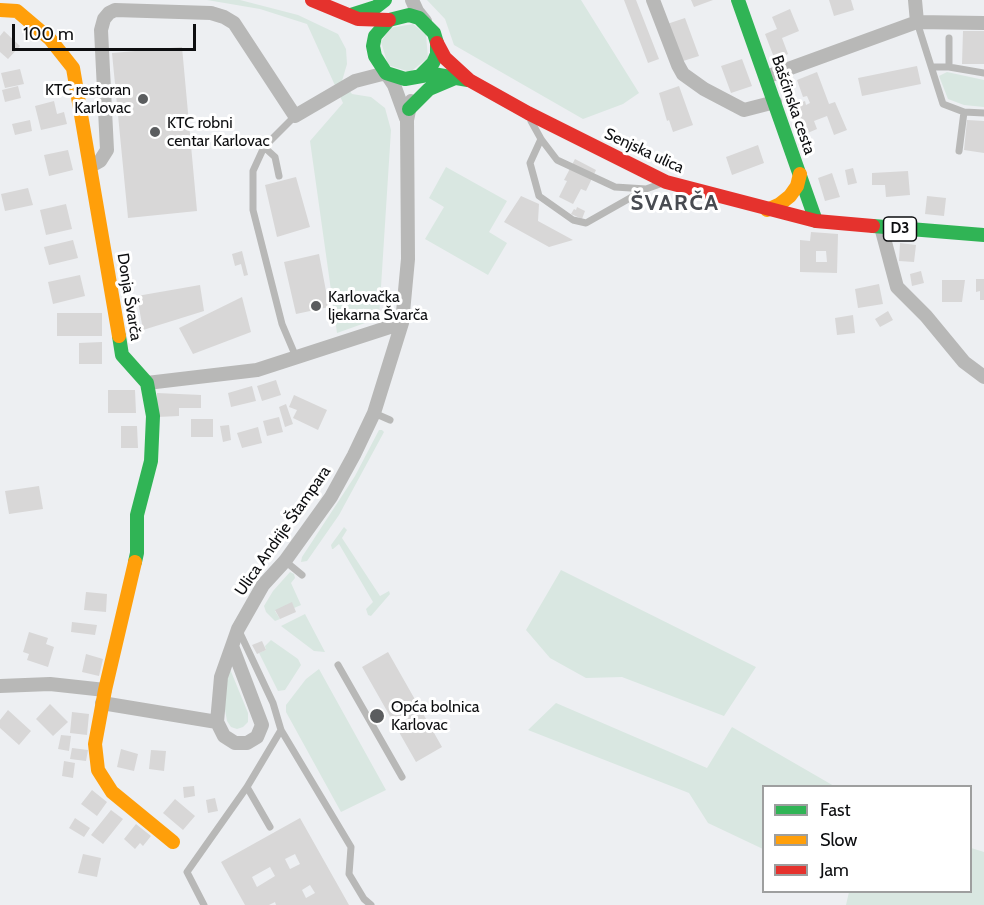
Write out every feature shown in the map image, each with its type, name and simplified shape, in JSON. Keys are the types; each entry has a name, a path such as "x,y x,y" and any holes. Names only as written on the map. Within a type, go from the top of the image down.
{"street":[{"path":"312,0 345,15 374,21 410,15 428,24"},
{"path":"345,15 376,7 385,0"},
{"path":"356,81 375,56 375,36 389,20 398,0"},
{"path":"412,0 428,24"},
{"path":"653,0 683,74 704,89 744,110 775,102"},
{"name":"Bašćinska cesta","path":"738,0 816,221"},
{"path":"915,0 917,22"},
{"name":"Donja Švarča","path":"0,10 17,11 50,39 73,68 122,355 147,383"},
{"path":"91,166 100,160 107,150 101,30 104,19 109,13 115,10 211,13 224,16 234,23 295,116 356,81 386,73 379,65 361,32 345,15"},
{"path":"766,77 917,22 984,23"},
{"name":"D3","path":"428,24 437,43"},
{"path":"421,75 433,63 437,54 437,43"},
{"name":"Senjska ulica","path":"437,43 445,58 463,79"},
{"name":"D3","path":"386,73 405,79 421,75"},
{"name":"Ulica Andrije Štampara","path":"386,73 408,114"},
{"name":"Senjska ulica","path":"421,75 433,74 463,79 666,182 816,221"},
{"name":"Ulica Andrije Štampara","path":"217,722 221,677 238,629 263,585 285,561 331,497 374,413 402,323 408,259 408,114 414,89 421,75"},
{"path":"408,114 419,97 429,88 463,79"},
{"path":"767,210 790,196 798,186 800,174"},
{"name":"D3","path":"816,221 984,235"},
{"path":"881,227 897,287 926,316 964,362 984,377"},
{"path":"173,842 112,792 98,770 95,744 137,552 137,515 151,460 153,416 147,383 257,370 402,323"},
{"path":"0,686 50,684 217,722 224,736 234,742 247,743 257,737 262,725 232,646"}],"lane":[{"path":"917,22 943,104 964,112 984,113"},
{"path":"949,38 949,67"},
{"path":"933,67 949,67 984,73"},
{"path":"959,151 964,112"},
{"path":"528,113 541,139 557,160 615,187 646,189"},
{"path":"295,116 264,147 253,171 253,210 282,324 296,357"},
{"path":"541,139 530,163 539,196 573,220 585,223 646,189 666,182"},
{"path":"264,147 275,157 279,176"},
{"path":"374,413 390,420"},
{"path":"285,561 302,575"},
{"path":"238,629 273,703 281,730 351,847 349,874 364,899 371,905"},
{"path":"339,665 402,777"},
{"path":"204,905 187,872 247,787 281,730"},
{"path":"247,787 270,826"}],"shaded area":[{"path":"207,0 240,0 298,15 338,34 346,49 347,64 342,81 352,94 371,97 385,108 391,130 379,318 337,333 310,141 343,103 307,24 260,9"},
{"path":"427,0 581,0 639,93 623,104 583,119 454,45 445,19"},
{"path":"413,24 426,35 428,58 410,72 388,65 381,42 390,28"},
{"path":"947,72 984,80 984,107 964,105 948,99 939,76"},
{"path":"446,167 507,201 489,232 507,243 488,275 425,239 444,207 429,198"},
{"path":"379,430 384,432 339,515 307,561 301,562 302,557 355,476"},
{"path":"344,527 347,530 342,538 380,596 389,591 390,594 371,616 368,615 366,609 373,602 339,544 332,549 331,545"},
{"path":"561,570 756,667 724,716 622,677 586,678 550,658 526,630"},
{"path":"290,572 294,574 295,578 291,583 301,605 294,608 292,603 275,611 280,619 275,621 266,612 264,606 273,591"},
{"path":"305,614 325,652 314,651 281,626"},
{"path":"271,640 298,659 301,665 285,690 278,691 259,653 266,650 265,646"},
{"path":"230,669 248,713 248,722 237,729 231,727 227,721 225,710 225,688"},
{"path":"319,669 386,790 341,812 286,712 286,705 306,679"},
{"path":"556,703 707,768 732,727 832,785 762,785 762,849 708,823 689,793 528,730"},
{"path":"972,848 984,852 984,905 846,905 849,893 972,893"}],"building":[{"path":"624,0 636,0 659,59 648,63"},
{"path":"691,0 713,0 694,7"},
{"path":"829,0 851,0 854,10 834,16"},
{"path":"790,9 799,31 782,38 788,54 775,60 765,34 777,29 772,17"},
{"path":"685,18 699,56 680,62 667,24"},
{"path":"4,31 20,46 8,59 0,52 0,36"},
{"path":"963,31 984,31 984,64 962,64"},
{"name":"KTC robni centar Karlovac","path":"182,47 197,211 128,218 112,53"},
{"path":"742,59 752,86 731,93 721,66"},
{"path":"917,66 921,84 862,96 858,78"},
{"path":"20,69 24,84 5,88 1,73"},
{"path":"817,72 829,104 835,102 847,130 834,135 827,116 814,121 817,129 803,135 792,106 805,101 806,105 810,103 807,96 803,97 797,80"},
{"path":"18,86 21,98 5,102 2,90"},
{"path":"679,86 693,125 673,132 669,120 667,121 659,93"},
{"path":"54,101 57,114 64,112 67,124 41,130 35,106"},
{"path":"30,120 32,131 15,135 12,124"},
{"path":"967,120 984,121 984,153 964,150"},
{"path":"758,145 764,163 732,175 726,157"},
{"path":"68,150 73,170 49,176 44,155"},
{"path":"575,159 596,170 586,191 581,189 573,204 559,197 567,181 564,180"},
{"path":"853,168 857,183 848,185 845,170"},
{"path":"908,171 910,195 886,197 885,185 872,185 872,173"},
{"path":"832,173 840,197 825,201 818,178"},
{"path":"296,177 310,227 277,237 265,185"},
{"path":"28,188 33,205 5,211 1,194"},
{"path":"521,196 539,204 538,221 573,240 549,247 504,222"},
{"path":"927,196 946,198 944,216 925,214"},
{"path":"66,204 72,229 46,235 40,210"},
{"path":"577,207 585,211 582,219 571,214"},
{"path":"811,232 838,234 837,273 800,272 800,240 810,241","holes":["816,251 826,251 827,262 816,262"]},
{"path":"73,240 78,258 49,265 44,247"},
{"path":"900,243 916,245 914,262 899,261"},
{"path":"242,251 248,275 244,276 241,264 235,266 232,254"},
{"path":"319,254 329,307 296,314 284,262"},
{"path":"921,271 924,283 912,286 910,274"},
{"path":"80,275 85,296 53,304 48,282"},
{"path":"976,279 984,279 984,300 980,300 980,291 976,292"},
{"path":"942,280 965,280 962,302 942,302"},
{"path":"879,284 883,304 858,308 855,289"},
{"path":"200,285 204,311 143,330 137,296"},
{"path":"242,297 251,332 193,354 179,328"},
{"path":"888,311 893,320 880,327 875,319"},
{"path":"57,313 102,313 102,336 57,336"},
{"path":"853,315 855,333 837,335 835,318"},
{"path":"102,342 102,364 79,364 79,343"},
{"path":"276,380 281,395 262,401 257,386"},
{"path":"252,386 256,401 231,407 228,393"},
{"path":"108,390 135,390 136,413 108,413"},
{"path":"157,393 201,395 201,408 179,408 179,416 157,417"},
{"path":"294,395 327,410 318,430 293,418 297,410 289,407"},
{"path":"286,404 293,424 285,427 279,407"},
{"path":"279,417 283,432 267,436 263,421"},
{"path":"191,419 213,419 213,437 191,437"},
{"path":"229,425 231,440 223,442 220,426"},
{"path":"121,426 137,426 138,448 121,448"},
{"path":"258,427 262,443 242,448 237,433"},
{"path":"39,486 43,509 9,514 5,491"},
{"path":"86,592 107,594 106,612 84,610"},
{"path":"292,602 296,612 280,619 275,610"},
{"path":"72,622 97,625 95,635 71,632"},
{"path":"29,632 48,638 46,644 54,647 48,667 27,660 29,654 23,652"},
{"path":"262,641 266,650 257,654 252,645"},
{"path":"388,652 442,747 416,762 362,667"},
{"path":"86,654 103,659 99,676 82,672"},
{"path":"50,704 68,722 53,736 36,719"},
{"path":"8,710 31,731 19,745 0,728 0,720"},
{"path":"72,712 89,714 87,735 70,733"},
{"path":"61,735 71,736 69,751 58,749"},
{"path":"72,748 88,750 86,761 70,759"},
{"path":"121,749 138,754 134,771 117,767"},
{"path":"151,750 166,751 164,771 149,769"},
{"path":"64,761 75,763 73,778 62,776"},
{"path":"194,786 195,796 184,798 183,787"},
{"path":"92,790 107,802 97,816 81,804"},
{"path":"215,798 218,811 208,813 206,800"},
{"path":"175,799 195,816 183,830 163,813"},
{"path":"111,810 123,819 103,844 91,835"},
{"path":"75,818 90,828 84,837 69,828"},
{"path":"300,818 349,905 276,905 275,902 269,905 245,905 221,862","holes":["295,854 300,864 290,869 285,859","270,867 275,876 257,887 252,877","310,885 315,893 306,898 302,890"]},
{"path":"136,824 151,836 143,846 140,843 135,849 124,839"},
{"path":"83,854 101,858 97,877 78,873"}],"traffic: fast":[{"path":"351,15 376,7 385,0"},
{"path":"738,0 816,221"},
{"path":"421,75 433,63 437,54 434,33 419,18 409,15 389,20 375,36 373,46 375,56 386,73 405,79 433,74 468,80"},
{"path":"409,109 429,89 455,78"},
{"path":"873,226 984,235"},
{"path":"119,336 122,355 147,383 153,416 151,461 137,515 135,562"}],"traffic: slow":[{"path":"0,10 17,11 50,39 73,68 119,336"},
{"path":"767,210 790,196 797,186 800,174"},
{"path":"135,562 105,690 95,744 98,770 112,792 173,842"}],"traffic: jam":[{"path":"312,0 358,19 389,20"},
{"path":"437,43 445,58 469,80 528,113 666,182 816,221 873,226"}],"place":[{"name":"KTC restoran Karlovac","path":"143,99"},
{"name":"KTC robni centar Karlovac","path":"155,132"},
{"name":"Karlovačka ljekarna Švarča","path":"316,306"},
{"name":"Opća bolnica Karlovac","path":"377,716"}],"district":[{"name":"ŠVARČA","path":"675,204"}]}
